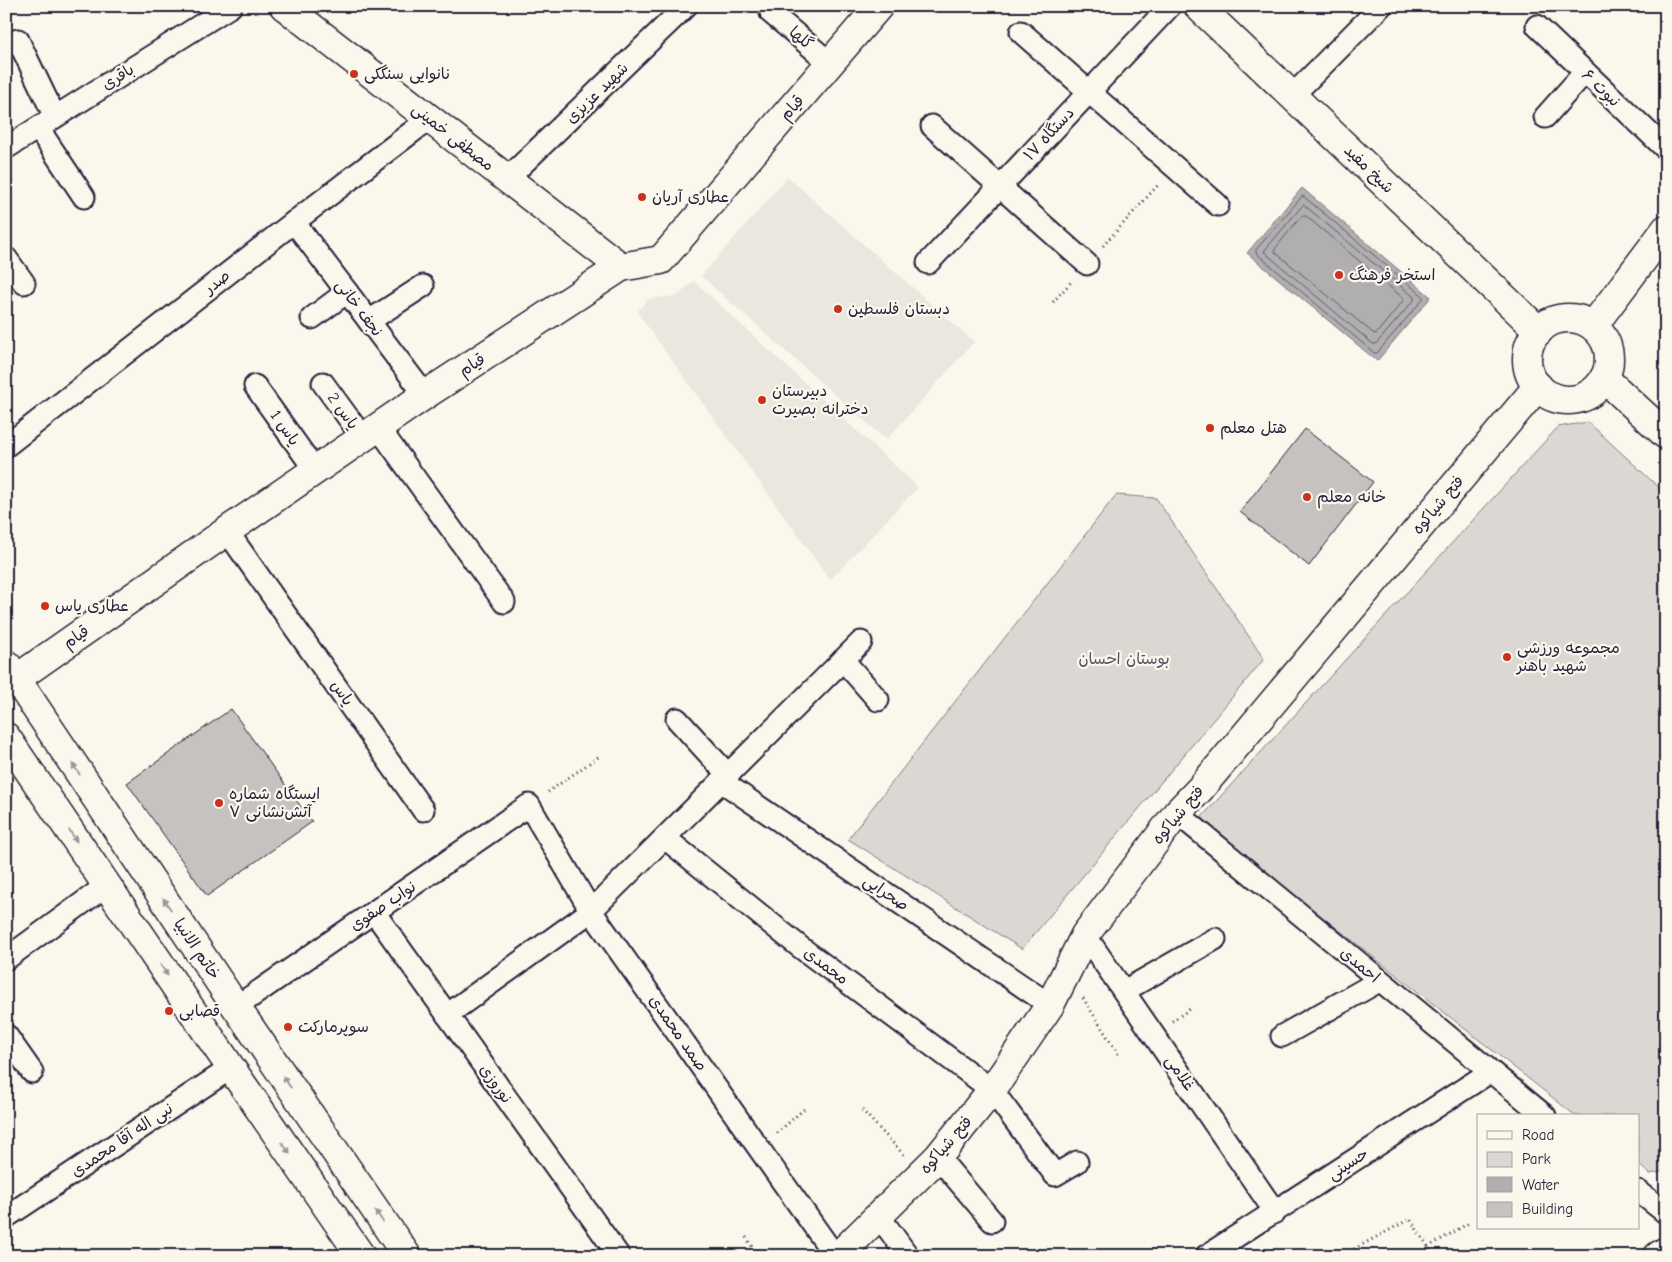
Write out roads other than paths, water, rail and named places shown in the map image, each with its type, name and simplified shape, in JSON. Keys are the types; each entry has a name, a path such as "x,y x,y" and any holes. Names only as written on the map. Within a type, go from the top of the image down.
{"street":[{"name":"باقری","path":"6,148 231,6"},
{"name":"مصطفی خمینی","path":"284,6 621,267"},
{"name":"شهید عزیزی","path":"507,179 686,6"},
{"name":"قیام","path":"9,676 228,530 425,395 621,267 661,260 879,6"},
{"name":"۱۷ دستگاه","path":"928,263 1170,6"},
{"name":"شیخ مفید","path":"1198,6 1539,331"},
{"path":"1292,96 1381,6"},
{"name":"گلها","path":"771,13 830,63"},
{"name":"نبوت ۶","path":"1537,26 1666,149"},
{"path":"1020,32 1218,205"},
{"path":"18,40 47,123 84,197"},
{"path":"1544,117 1585,72"},
{"name":"صدر","path":"6,446 430,119"},
{"path":"932,126 1087,264"},
{"name":"نجف خانی","path":"294,222 425,395"},
{"path":"1593,326 1666,229"},
{"path":"6,258 24,283"},
{"path":"369,321 423,286"},
{"path":"312,318 347,292"},
{"path":"1559,319 1582,320 1593,326 1607,344 1609,355 1608,367 1597,389 1586,396 1573,400 1560,399 1548,395 1538,386 1529,369 1529,348 1539,331 1559,319"},
{"path":"1604,378 1666,435"},
{"name":"یاس 2","path":"323,383 370,433 504,602"},
{"name":"یاس 1","path":"255,386 315,470"},
{"name":"فتح شیاکوه","path":"837,1256 930,1165 992,1090 1050,1005 1085,935 1177,813 1538,386"},
{"name":"یاس","path":"228,530 424,810"},
{"path":"446,1015 591,911 861,642"},
{"path":"843,660 878,700"},
{"name":"خاتم الانبیا","path":"9,676 407,1256"},
{"name":"صحرایی","path":"677,719 724,778 1050,1005"},
{"path":"6,738 361,1256"},
{"name":"نواب صفوی","path":"236,1007 529,805"},
{"name":"صمد محمدی","path":"529,805 591,911 837,1256"},
{"name":"احمدی","path":"1177,813 1542,1114"},
{"name":"محمدی","path":"665,838 800,946 992,1090 1055,1175 1078,1162"},
{"path":"6,959 107,885"},
{"name":"نوروزی","path":"374,912 619,1256"},
{"name":"غلامی","path":"1085,935 1275,1212"},
{"path":"1124,991 1215,939"},
{"path":"1282,1036 1379,981"},
{"path":"6,1035 32,1072"},
{"name":"نبی اله آقا محمدی","path":"8,1211 231,1068"},
{"name":"حسینی","path":"1206,1256 1490,1072"},
{"path":"930,1165 992,1221"},
{"path":"1640,1193 1666,1213"},
{"path":"879,1216 908,1256"},
{"path":"1658,1256 1666,1251"}],"water":[{"name":"استخر فرهنگ","path":"1302,188 1431,297 1377,361 1247,253"}],"place":[{"name":"نانوایی سنگکی","path":"354,74"},
{"name":"عطاری آریان","path":"642,197"},
{"name":"استخر فرهنگ","path":"1339,275"},
{"name":"دبستان فلسطین","path":"838,309"},
{"name":"دبیرستان دخترانه بصیرت","path":"762,400"},
{"name":"هتل معلم","path":"1210,428"},
{"name":"خانه معلم","path":"1307,497"},
{"name":"عطاری یاس","path":"45,606"},
{"name":"مجموعه ورزشی شهید باهنر","path":"1507,657"},
{"name":"ایستگاه شماره ۷ آتش‌نشانی","path":"219,803"},
{"name":"قصابی","path":"169,1011"},
{"name":"سوپرمارکت","path":"288,1027"}],"park label":[{"name":"بوستان احسان","path":"1124,659"}]}
